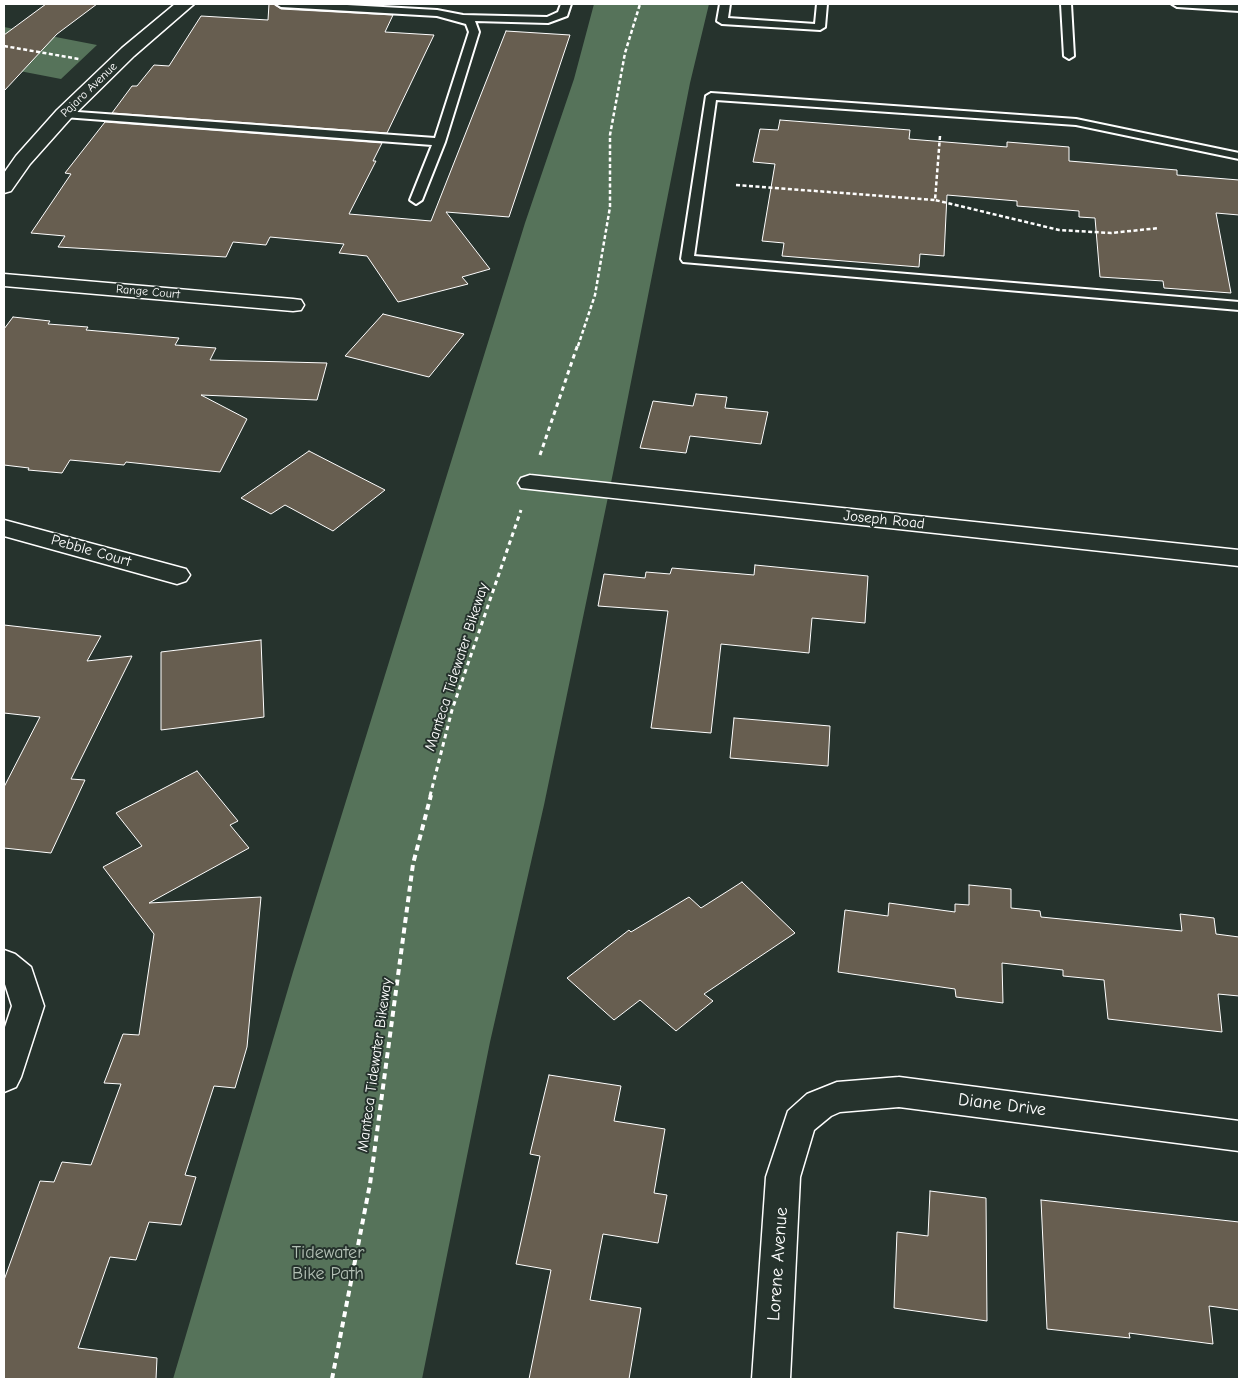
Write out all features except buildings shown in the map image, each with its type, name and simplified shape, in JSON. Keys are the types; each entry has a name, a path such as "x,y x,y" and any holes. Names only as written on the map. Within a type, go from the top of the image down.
{"street":[{"name":"Pajaro Avenue","path":"4,187 23,160 64,114 117,62 185,4"},
{"name":"Range Court","path":"4,280 293,305"},
{"name":"Joseph Road","path":"530,483 1239,558"},
{"name":"Pebble Court","path":"4,528 177,575"},
{"path":"4,963 20,976 28,1006 4,1077"},
{"name":"Diane Drive","path":"792,1150 800,1122 818,1105 837,1098 899,1092 1239,1136"},
{"name":"Lorene Avenue","path":"771,1379 783,1177 792,1150"}],"lane":[{"path":"281,4 437,13 463,18 548,20 563,14 566,4"},
{"path":"725,4 722,21 820,27 822,4"},
{"path":"1066,4 1069,56"},
{"path":"1177,4 1239,8"},
{"path":"416,200 439,142 474,32 470,22 463,18"},
{"path":"1239,156 1076,122 711,96 687,259 1239,306"},
{"path":"64,114 439,142"}],"path":[{"name":"Manteca Tidewater Bikeway","path":"332,1379 370,1184 413,864 452,710 595,294 610,206 610,135 625,53 640,4"},
{"path":"4,46 45,54 117,62"},
{"path":"935,200 940,131"},
{"path":"736,185 935,200 1059,230 1111,233 1158,228"}],"green space":[{"name":"Tidewater Bike Path","path":"594,4 709,4 690,83 613,473 544,805 490,1042 422,1379 173,1379 293,972 525,223 574,79"},
{"path":"4,27 97,45 61,79 4,68"}]}
